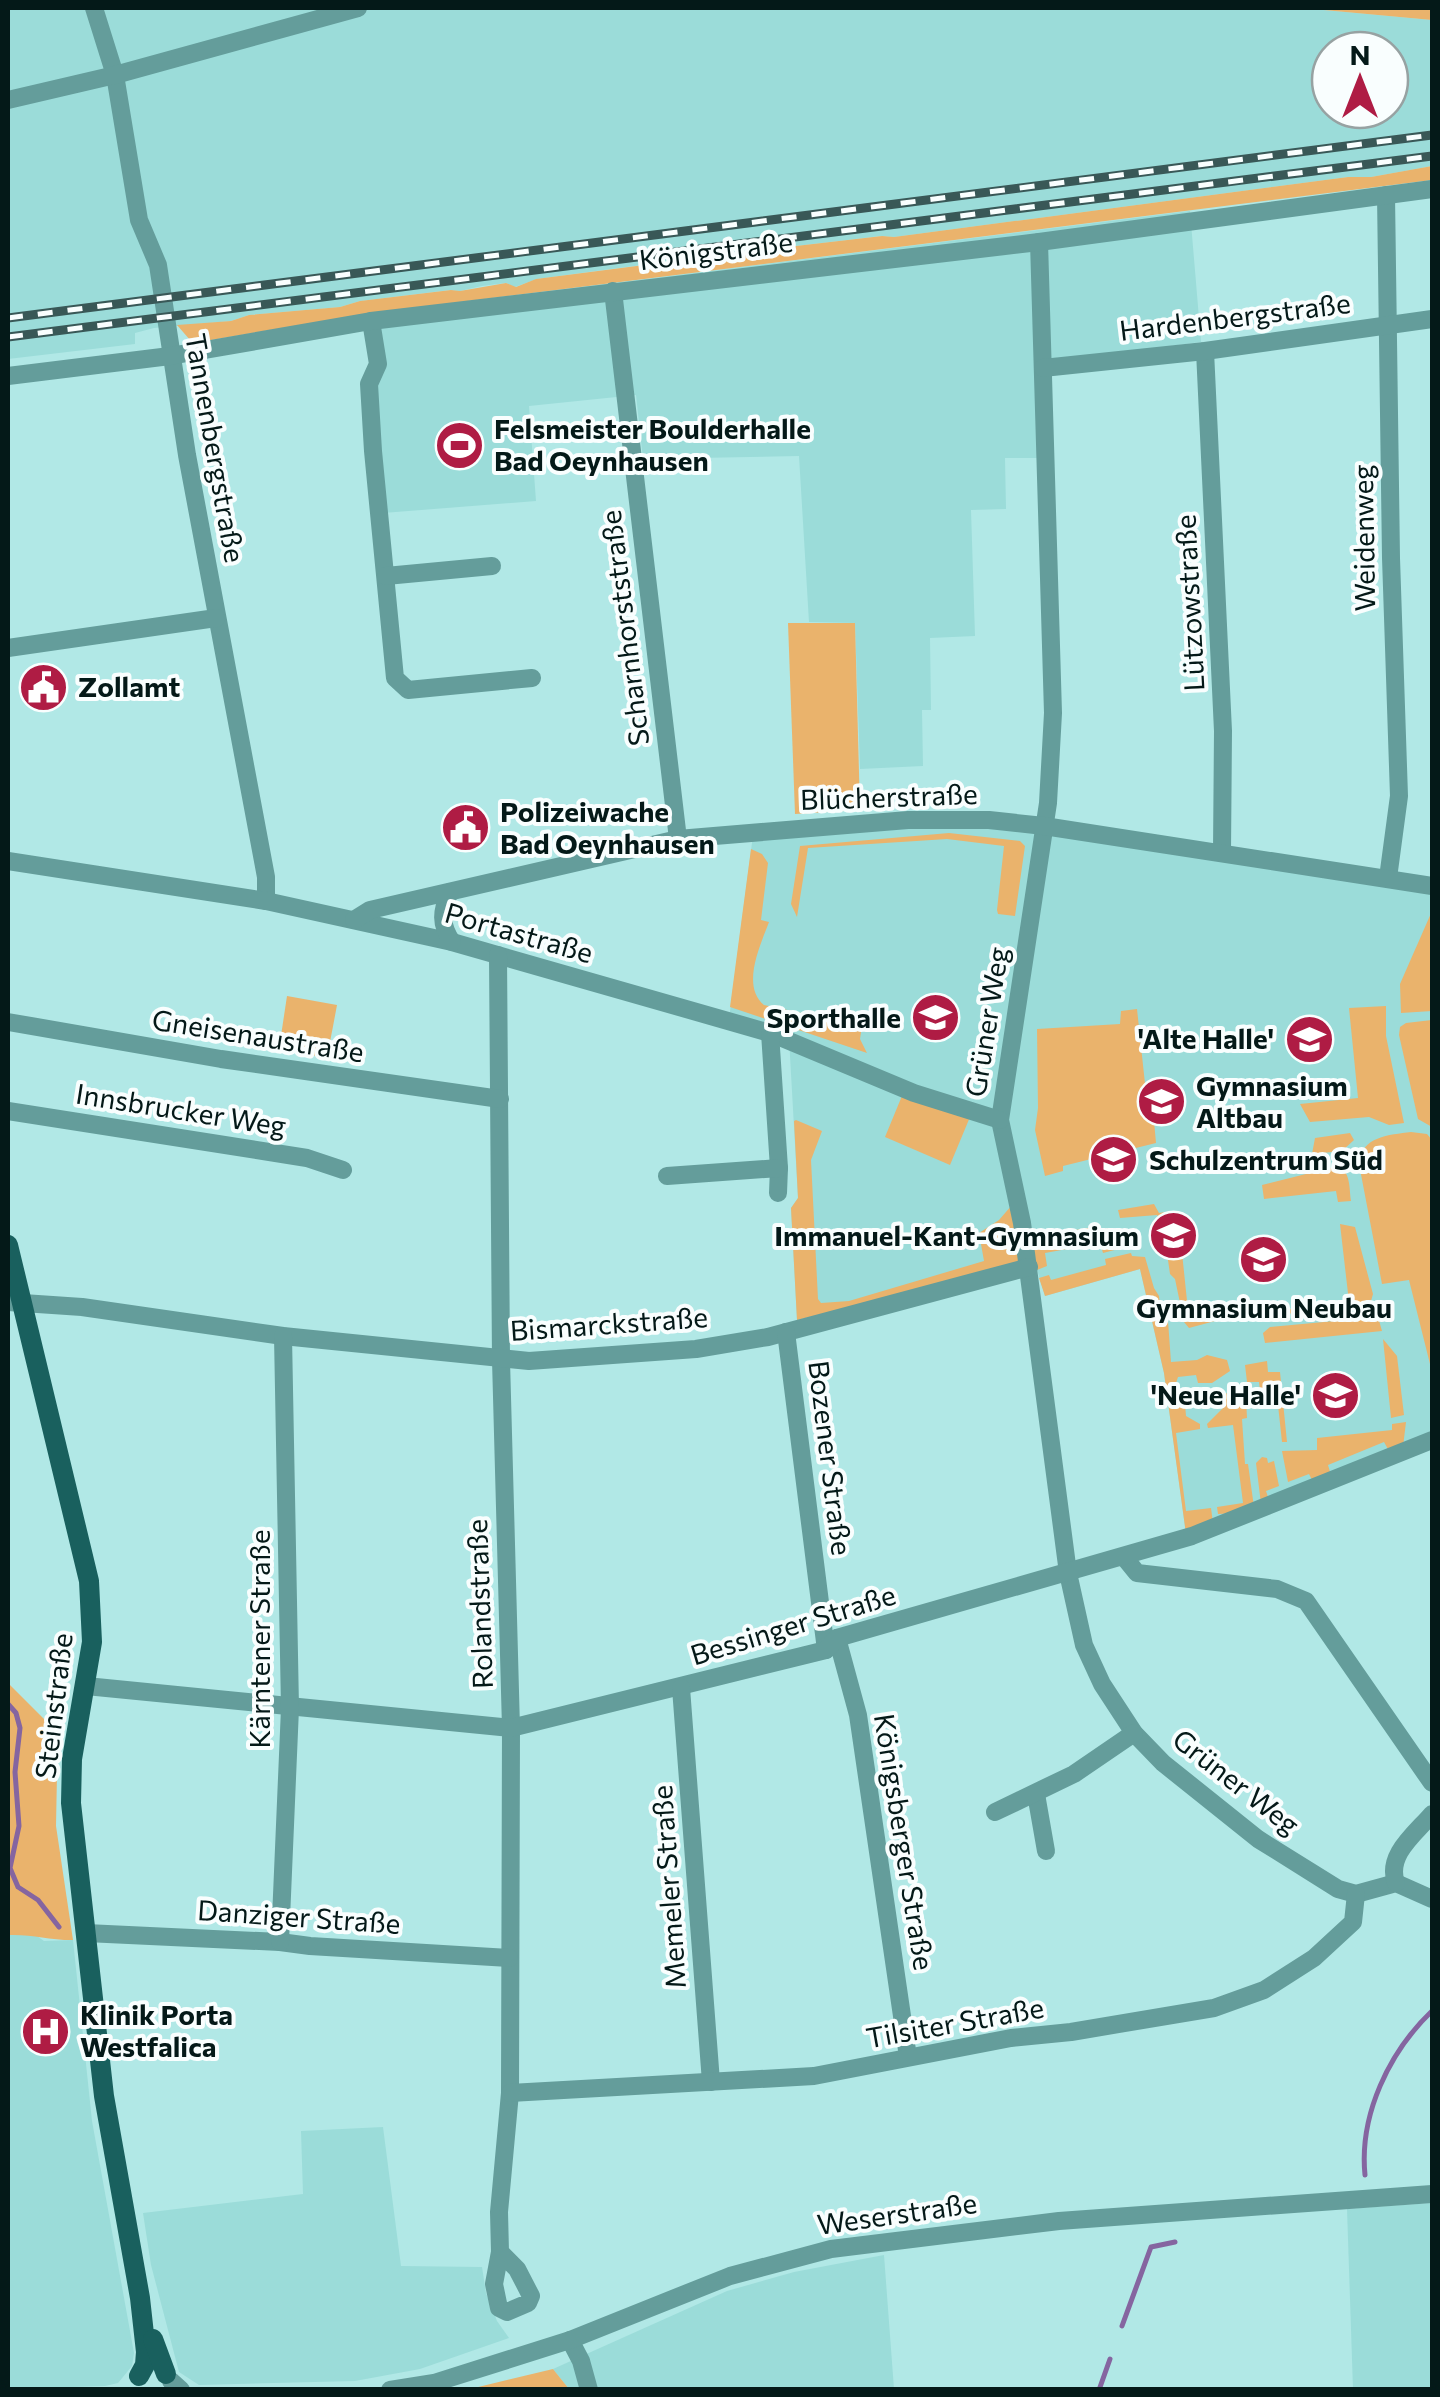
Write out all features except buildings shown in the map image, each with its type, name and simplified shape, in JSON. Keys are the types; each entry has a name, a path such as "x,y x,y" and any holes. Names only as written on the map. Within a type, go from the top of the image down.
{"main road":[{"name":"Steinstraße","path":"8,1245 14,1302 88,1582 92,1642 72,1759 71,1803 104,2096 146,2352 145,2365 134,2384"},
{"name":"Steinstraße","path":"140,2298 160,2362 173,2384"},
{"path":"134,2384 156,2370 173,2384"}],"street":[{"name":"Tannenbergstraße","path":"94,8 115,76 139,220 158,265 216,618 266,877 266,901"},
{"path":"8,100 115,76 358,8"},
{"name":"Königstraße","path":"8,376 170,356 371,320 1039,242 1432,189"},
{"name":"Weidenweg","path":"1386,196 1399,796 1388,878"},
{"name":"Grüner Weg","path":"1039,242 1053,713 1044,826 1000,1120 1028,1268 1068,1573 1084,1645 1102,1684 1134,1733 1164,1763 1258,1839 1338,1889 1356,1894"},
{"name":"Scharnhorststraße","path":"612,291 678,839"},
{"path":"371,320 378,364 368,384 394,678 408,690 532,678"},
{"name":"Hardenbergstraße","path":"1043,368 1432,320"},
{"name":"Lützowstraße","path":"1205,350 1224,730 1222,852"},
{"path":"386,576 492,566"},
{"path":"8,648 216,618"},
{"name":"Blücherstraße","path":"354,920 370,910 678,839 908,820 989,820 1044,826 1432,886"},
{"name":"Portastraße","path":"8,861 266,901 452,942 770,1033 914,1094 1000,1120"},
{"path":"450,892 442,918 452,942"},
{"name":"Rolandstraße","path":"498,955 501,1360 512,1728 510,2093 499,2212 500,2252"},
{"name":"Gneisenaustraße","path":"8,1022 221,1060 500,1099"},
{"path":"770,1033 778,1193"},
{"name":"Innsbrucker Weg","path":"8,1110 307,1158 344,1170"},
{"path":"666,1176 779,1168"},
{"name":"Bismarckstraße","path":"14,1302 82,1307 283,1336 529,1360 696,1348 786,1332 1028,1268"},
{"name":"Bozener Straße","path":"786,1332 832,1644"},
{"name":"Kärntener Straße","path":"280,1942 290,1708 283,1336"},
{"name":"Bessinger Straße","path":"86,1686 512,1728 681,1688 1192,1536 1432,1440"},
{"path":"1124,1557 1137,1573 1277,1589 1306,1602 1432,1783"},
{"name":"Königsberger Straße","path":"832,1644 858,1715 908,2057"},
{"name":"Memeler Straße","path":"681,1688 711,2082"},
{"path":"995,1812 1074,1774 1134,1733"},
{"path":"1036,1794 1046,1851"},
{"path":"1396,1883 1393,1861 1432,1814"},
{"path":"1356,1894 1396,1883 1432,1899"},
{"name":"Tilsiter Straße","path":"510,2093 814,2076 1214,2008 1294,1974 1352,1922 1356,1894"},
{"name":"Danziger Straße","path":"86,1933 509,1958"},
{"name":"Weserstraße","path":"390,2390 434,2383 570,2340 730,2276 831,2249 1060,2221 1432,2194"},
{"path":"570,2340 582,2361 590,2390"}],"shaded area":[{"path":"8,8 1302,8 1432,20 1432,166 894,237 603,270 537,279 515,287 506,283 154,328 135,333 135,344 8,359"},
{"path":"1302,8 1432,8 1432,20"},
{"path":"1432,166 1432,180 373,313 205,341 190,340 177,325 506,283 516,287 536,279 1371,177"},
{"path":"1190,211 1201,342 1046,362 1047,458 1005,458 1006,509 971,510 975,636 930,638 931,710 922,710 923,766 860,769 855,623 809,622 799,456 643,459 636,395 529,406 536,501 383,513 372,385 373,313"},
{"path":"788,623 855,623 860,810 795,814"},
{"name":"Schulzentrum Süd","path":"989,824 1432,893 1432,1435 1186,1534 1164,1373 1140,1269 1045,1296 1035,1263 797,1320 791,1208 798,1198 789,1038 729,1019 753,835"},
{"path":"949,833 1020,841 1025,846 1015,916 998,914 997,910 1004,846 947,839 808,848 797,917 791,904 800,846"},
{"path":"751,849 762,854 768,863 761,920 769,922 753,977 757,997 764,1005 862,1026 860,1039 867,1053 730,1007"},
{"path":"1432,911 1432,1011 1401,1013 1400,984"},
{"path":"287,996 337,1005 327,1058 279,1049"},
{"path":"1386,1006 1386,1036 1404,1123 1389,1125 1369,1117 1310,1122 1300,1104 1358,1098 1349,1008"},
{"path":"1137,1009 1149,1121 1154,1121 1156,1143 1063,1166 1063,1171 1045,1176 1035,1130 1037,1029 1120,1024 1121,1011"},
{"path":"1432,1020 1432,1127 1418,1119 1399,1035 1400,1027 1406,1023"},
{"path":"904,1091 970,1117 950,1165 885,1137"},
{"path":"796,1120 822,1131 811,1160 821,1303 849,1301 984,1261 979,1233 999,1220 1012,1205 1022,1266 797,1320 791,1208 798,1198"},
{"path":"1411,1132 1427,1134 1432,1140 1432,1372 1409,1280 1382,1284 1359,1164 1371,1142"},
{"path":"1350,1133 1354,1140 1342,1151 1312,1154 1315,1138"},
{"path":"1338,1166 1347,1176 1351,1201 1338,1202 1336,1191 1264,1199 1262,1185"},
{"path":"1154,1204 1159,1213 1166,1212 1167,1228 1157,1215 1120,1218 1118,1210"},
{"path":"1340,1224 1355,1227 1373,1294 1371,1301 1363,1306 1276,1315 1275,1311 1349,1302"},
{"path":"1094,1227 1112,1228 1129,1240 1130,1246 1103,1253 1100,1243 1045,1253 1047,1266 1037,1270 1027,1238"},
{"path":"1181,1243 1189,1320 1215,1317 1215,1321 1189,1328 1184,1322 1167,1253"},
{"path":"1131,1253 1145,1257 1161,1312 1168,1321 1171,1362 1207,1355 1227,1360 1230,1371 1212,1383 1198,1383 1196,1375 1178,1377 1175,1386 1185,1404 1186,1416 1200,1424 1200,1429 1176,1433 1186,1511 1211,1508 1213,1523 1186,1534 1164,1373 1140,1269 1045,1296 1039,1278 1049,1275 1051,1280 1106,1265 1105,1259"},
{"path":"1378,1317 1382,1331 1265,1343 1263,1333 1270,1327"},
{"path":"1383,1339 1397,1356 1404,1415 1391,1418"},
{"path":"1267,1361 1268,1372 1280,1372 1287,1442 1282,1442 1278,1405 1271,1399 1261,1399 1259,1382 1247,1382 1245,1365"},
{"path":"1231,1388 1240,1388 1246,1398 1247,1418 1242,1419 1245,1464 1254,1507 1218,1514 1217,1507 1243,1503 1233,1425 1208,1428 1207,1424 1226,1405 1226,1394"},
{"path":"1406,1422 1403,1447 1389,1451 1384,1442 1328,1465 1331,1475 1313,1482 1309,1474 1288,1482 1282,1451 1317,1450 1317,1438 1392,1430 1392,1424"},
{"path":"1262,1457 1268,1463 1274,1461 1279,1486 1266,1491 1269,1500 1261,1504 1256,1463"},
{"path":"8,1683 48,1723 58,1722 56,1826 73,1940 8,1935"},
{"path":"34,1934 44,1941 73,1940 92,2121 134,2353 132,2366 118,2383 105,2386 8,2389 8,1935"},
{"path":"383,2127 401,2266 482,2267 486,2293 509,2338 420,2369 355,2381 199,2385 179,2372 151,2265 143,2213 303,2194 301,2131"},
{"path":"1432,2203 1432,2389 1353,2389 1347,2209"},
{"path":"884,2255 894,2389 569,2389 553,2369 727,2291 794,2272"},
{"path":"553,2369 569,2389 470,2389"}],"waterway":[{"path":"8,1704 16,1713 20,1728 15,1772 19,1826 10,1868 18,1887 38,1900 59,1927"},
{"path":"1365,2175 1367,2130 1380,2086 1403,2045 1432,2011"},
{"path":"1122,2326 1151,2247 1175,2242"},
{"path":"1099,2390 1110,2359"}],"railway":[{"path":"8,318 1432,135"},
{"path":"8,337 1432,156"}],"place":[{"name":"Felsmeister Boulderhalle Bad Oeynhausen","path":"459,445"},
{"name":"Zollamt","path":"43,687"},
{"name":"Polizeiwache Bad Oeynhausen","path":"465,828"},
{"name":"Sporthalle","path":"936,1018"},
{"name":"'Alte Halle'","path":"1309,1039"},
{"name":"Gymnasium Altbau","path":"1161,1102"},
{"name":"Schulzentrum Süd","path":"1114,1160"},
{"name":"Immanuel-Kant-Gymnasium","path":"1174,1236"},
{"name":"Gymnasium Neubau","path":"1264,1260"},
{"name":"'Neue Halle'","path":"1336,1395"},
{"name":"Klinik Porta Westfalica","path":"45,2031"}]}
